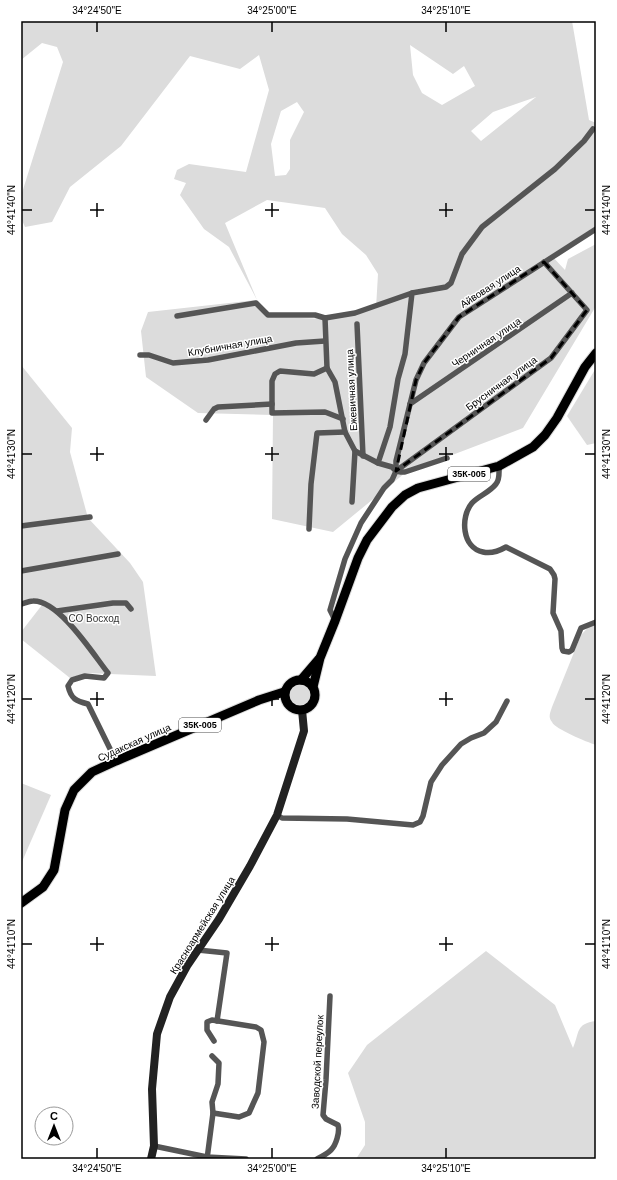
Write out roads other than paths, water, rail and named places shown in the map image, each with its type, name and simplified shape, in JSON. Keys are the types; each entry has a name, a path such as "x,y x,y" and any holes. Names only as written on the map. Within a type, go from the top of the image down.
{"main road":[{"name":"35К-005","path":"302,710 311,705 315,696 313,687 320,658 351,575 367,540 392,507 405,495 418,488 499,466 533,447 545,435 557,418 585,367 596,353"},
{"name":"35К-005","path":"284,692 288,685 294,681 301,680 320,658"},
{"path":"301,680 308,682 313,687"},
{"path":"284,692 286,702 292,709 302,710"},
{"name":"Судакская улица","path":"21,903 43,887 54,870 65,810 74,790 92,772 259,700 284,692"},
{"name":"Красноармейская улица","path":"151,1159 154,1146 152,1089 157,1034 170,996 219,919 250,866 277,815 304,731 302,710"}],"street":[{"path":"177,316 256,303 268,315 315,315 325,318 355,313 412,293 446,287 450,283 462,254 482,227 555,169 584,141 593,129"},
{"name":"Айвовая улица","path":"396,470 396,461 416,380 424,363 459,317 596,229"},
{"path":"544,262 572,293"},
{"path":"378,463 390,427 398,379 405,354 412,293"},
{"name":"Черничная улица","path":"410,404 572,293"},
{"name":"Брусничная улица","path":"396,470 551,358 587,310 572,293"},
{"path":"325,318 326,368 335,382 345,432 355,451 362,456 392,467 401,472 447,458"},
{"name":"Ежевичная улица","path":"357,324 362,456"},
{"name":"Клубничная улица","path":"140,355 149,355 173,363 208,360 296,343 325,341"},
{"path":"326,368 314,374 280,371 275,374 272,381 272,413 325,412 343,419"},
{"path":"206,420 214,409 218,407 272,404"},
{"path":"309,529 311,484 317,433 345,432"},
{"path":"352,502 355,451"},
{"path":"499,466 497,483 489,491 472,503 465,515 465,531 468,542 474,548 482,552 497,552 506,547 546,567 554,575 554,613 561,631 563,651 570,652 572,650 581,628 596,622"},
{"path":"335,621 330,610 345,560 361,523 384,488 392,480 396,470"},
{"path":"21,526 90,517"},
{"path":"21,571 118,554"},
{"path":"21,604 33,600 57,611 70,623 108,672 104,678 85,676 72,680 68,686 70,695 76,702 88,704 116,761"},
{"path":"57,611 113,603 126,604 131,609"},
{"path":"277,815 282,818 347,819 413,825 417,824 423,816 431,782 442,765 462,744 471,738 484,733 496,722 507,701"},
{"path":"198,950 227,953 217,1022"},
{"name":"Заводской переулок","path":"317,1159 331,1150 339,1130 338,1125 326,1119 323,1115 327,1073 330,996"},
{"path":"213,1113 239,1117 249,1113 258,1093 264,1042 262,1030 256,1027 212,1020 207,1022 207,1030 214,1041"},
{"path":"207,1158 213,1113 212,1102 218,1084 219,1063 212,1056"},
{"path":"154,1146 207,1158 246,1159"}],"park label":[{"name":"СО Восход","path":"94,618"}]}
